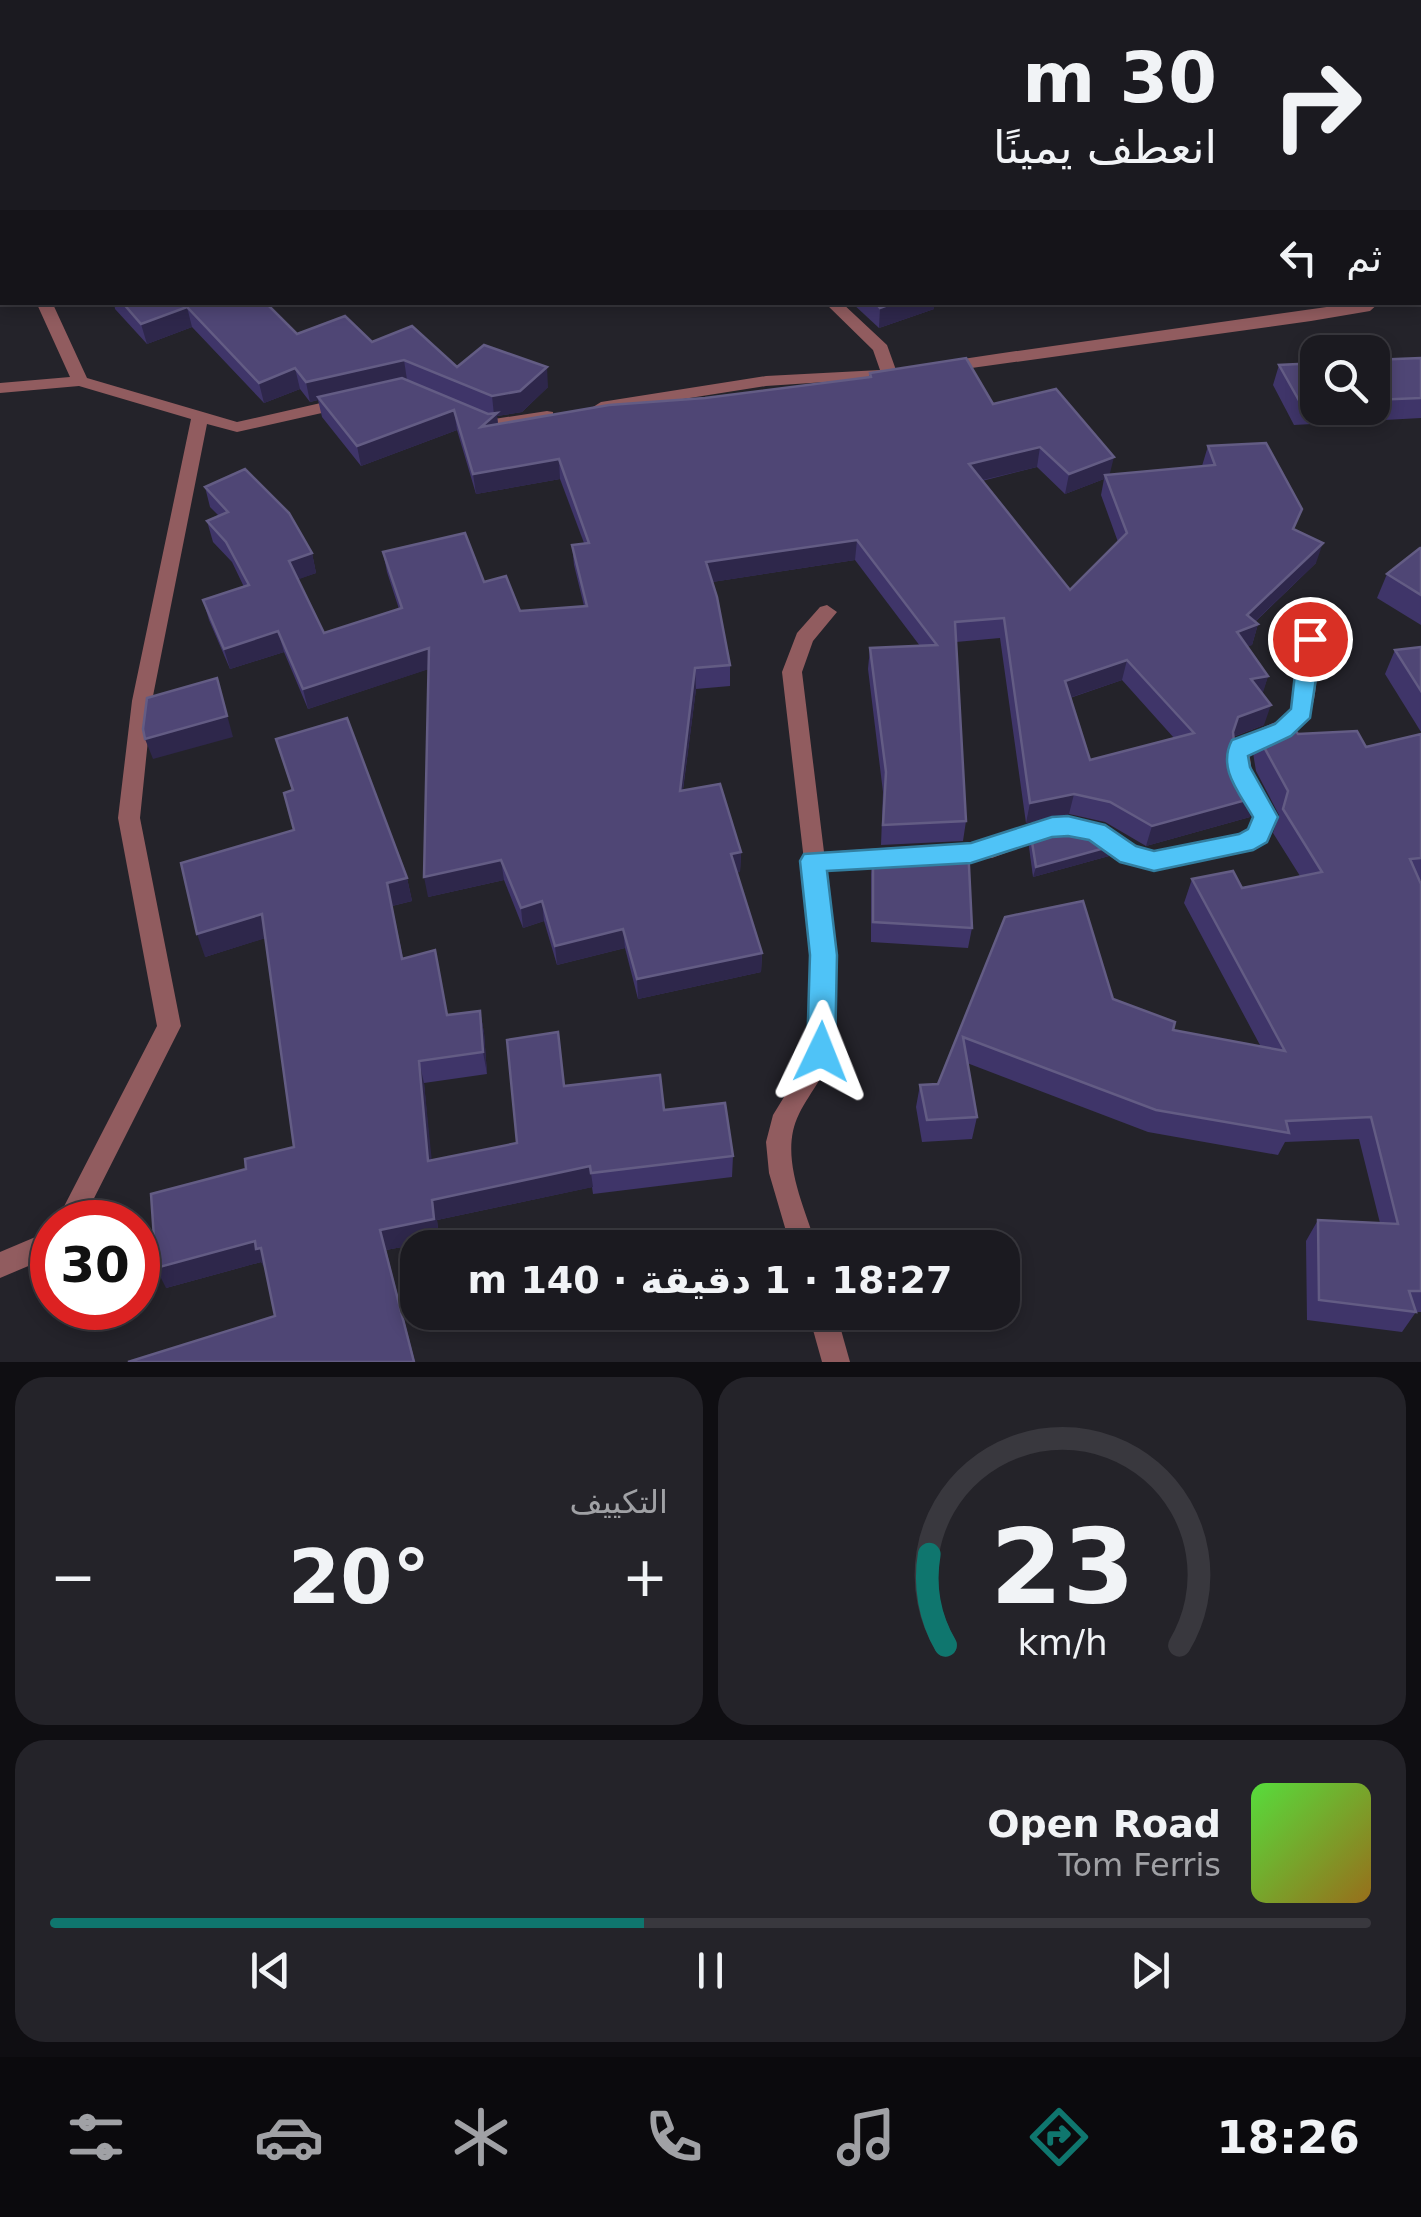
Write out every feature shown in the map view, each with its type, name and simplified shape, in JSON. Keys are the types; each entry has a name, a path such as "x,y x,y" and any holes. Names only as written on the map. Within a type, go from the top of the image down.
{"street":[{"path":"45,305 80,381"},
{"path":"833,305 880,348 889,374"},
{"path":"590,409 766,381 889,374 1086,344 1256,326 1369,305"},
{"path":"0,388 80,381 237,427 370,397"},
{"path":"458,410 492,424 570,412"},
{"path":"80,1200 169,1026 129,818 142,701 200,416"},
{"path":"799,1230 778,1151 781,1128 817,1068 821,1052 824,955 792,672 804,638 828,612"},
{"path":"813,861 971,853 1052,827 1068,826 1096,832 1129,854 1154,861 1244,843 1258,835 1265,817 1236,756 1240,746 1283,730 1302,712 1310,639"},
{"path":"0,1265 30,1252"},
{"path":"827,1330 836,1362"}],"building":[{"path":"125,305 268,305 297,334 345,316 372,342 412,326 457,367 484,345 547,367 520,391 492,396 404,360 306,382 295,368 259,383 187,307 141,324"},
{"path":"966,358 993,404 1056,389 1114,457 1069,474 1040,447 969,464 1070,590 1127,533 1105,475 1215,465 1208,446 1266,443 1302,509 1293,529 1323,543 1247,615 1258,624 1237,632 1268,676 1251,679 1271,705 1238,717 1233,732 1235,752 1257,797 1152,826 1110,802 1074,794 1030,803 1004,618 955,622 966,821 883,825 886,772 870,648 937,645 857,540 706,562 730,665 695,668 680,791 720,784 741,852 731,854 762,953 637,979 623,929 555,946 542,901 521,908 501,860 424,877 429,648 303,689 278,631 224,649 203,600 249,585 226,542 207,521 228,512 205,487 245,469 289,513 312,553 289,561 324,633 402,608 383,552 465,533 484,582 506,576 520,611 587,606 572,545 589,543 559,459 473,474 454,410 357,446 318,397 402,378 488,414 497,413 481,427 609,405 705,398 871,377 870,373","holes":["1127,660 1194,733 1090,760 1065,681"]},
{"path":"1421,358 1421,398 1390,399 1390,359"},
{"path":"1300,364 1300,402 1279,365"},
{"path":"1421,548 1421,595 1387,574"},
{"path":"1421,647 1421,691 1395,650"},
{"path":"217,678 227,716 145,739 147,698"},
{"path":"347,718 407,878 387,883 402,959 435,950 447,1015 480,1011 483,1052 419,1061 428,1161 517,1143 507,1040 558,1032 564,1086 660,1075 664,1110 725,1103 733,1156 591,1173 590,1166 432,1200 434,1219 380,1230 400,1308 400,1330 406,1330 414,1362 128,1362 275,1316 261,1248 256,1249 255,1241 160,1267 160,1200 151,1200 151,1194 246,1169 245,1159 294,1147 262,914 197,934 181,863 294,830 284,793 293,790 276,739"},
{"path":"1286,719 1298,734 1357,731 1366,747 1421,734 1421,858 1410,859 1421,884 1421,1291 1409,1291 1416,1312 1319,1300 1318,1220 1398,1224 1371,1117 1286,1121 1289,1133 1156,1110 963,1037 977,1117 927,1120 920,1085 938,1084 1005,917 1083,901 1113,999 1175,1022 1173,1030 1285,1051 1192,879 1233,871 1242,888 1322,872 1283,809 1288,791 1264,747 1262,729"},
{"path":"1055,828 1091,832 1112,846 1036,867 1031,836"},
{"path":"968,846 972,928 873,922 873,854 882,854 882,850"}],"route":[{"path":"821,1052 824,955 813,861 971,853 1052,827 1068,826 1096,832 1117,848 1154,861 1244,843 1258,835 1265,817 1236,756 1240,746 1283,730 1302,712 1310,639"}]}
